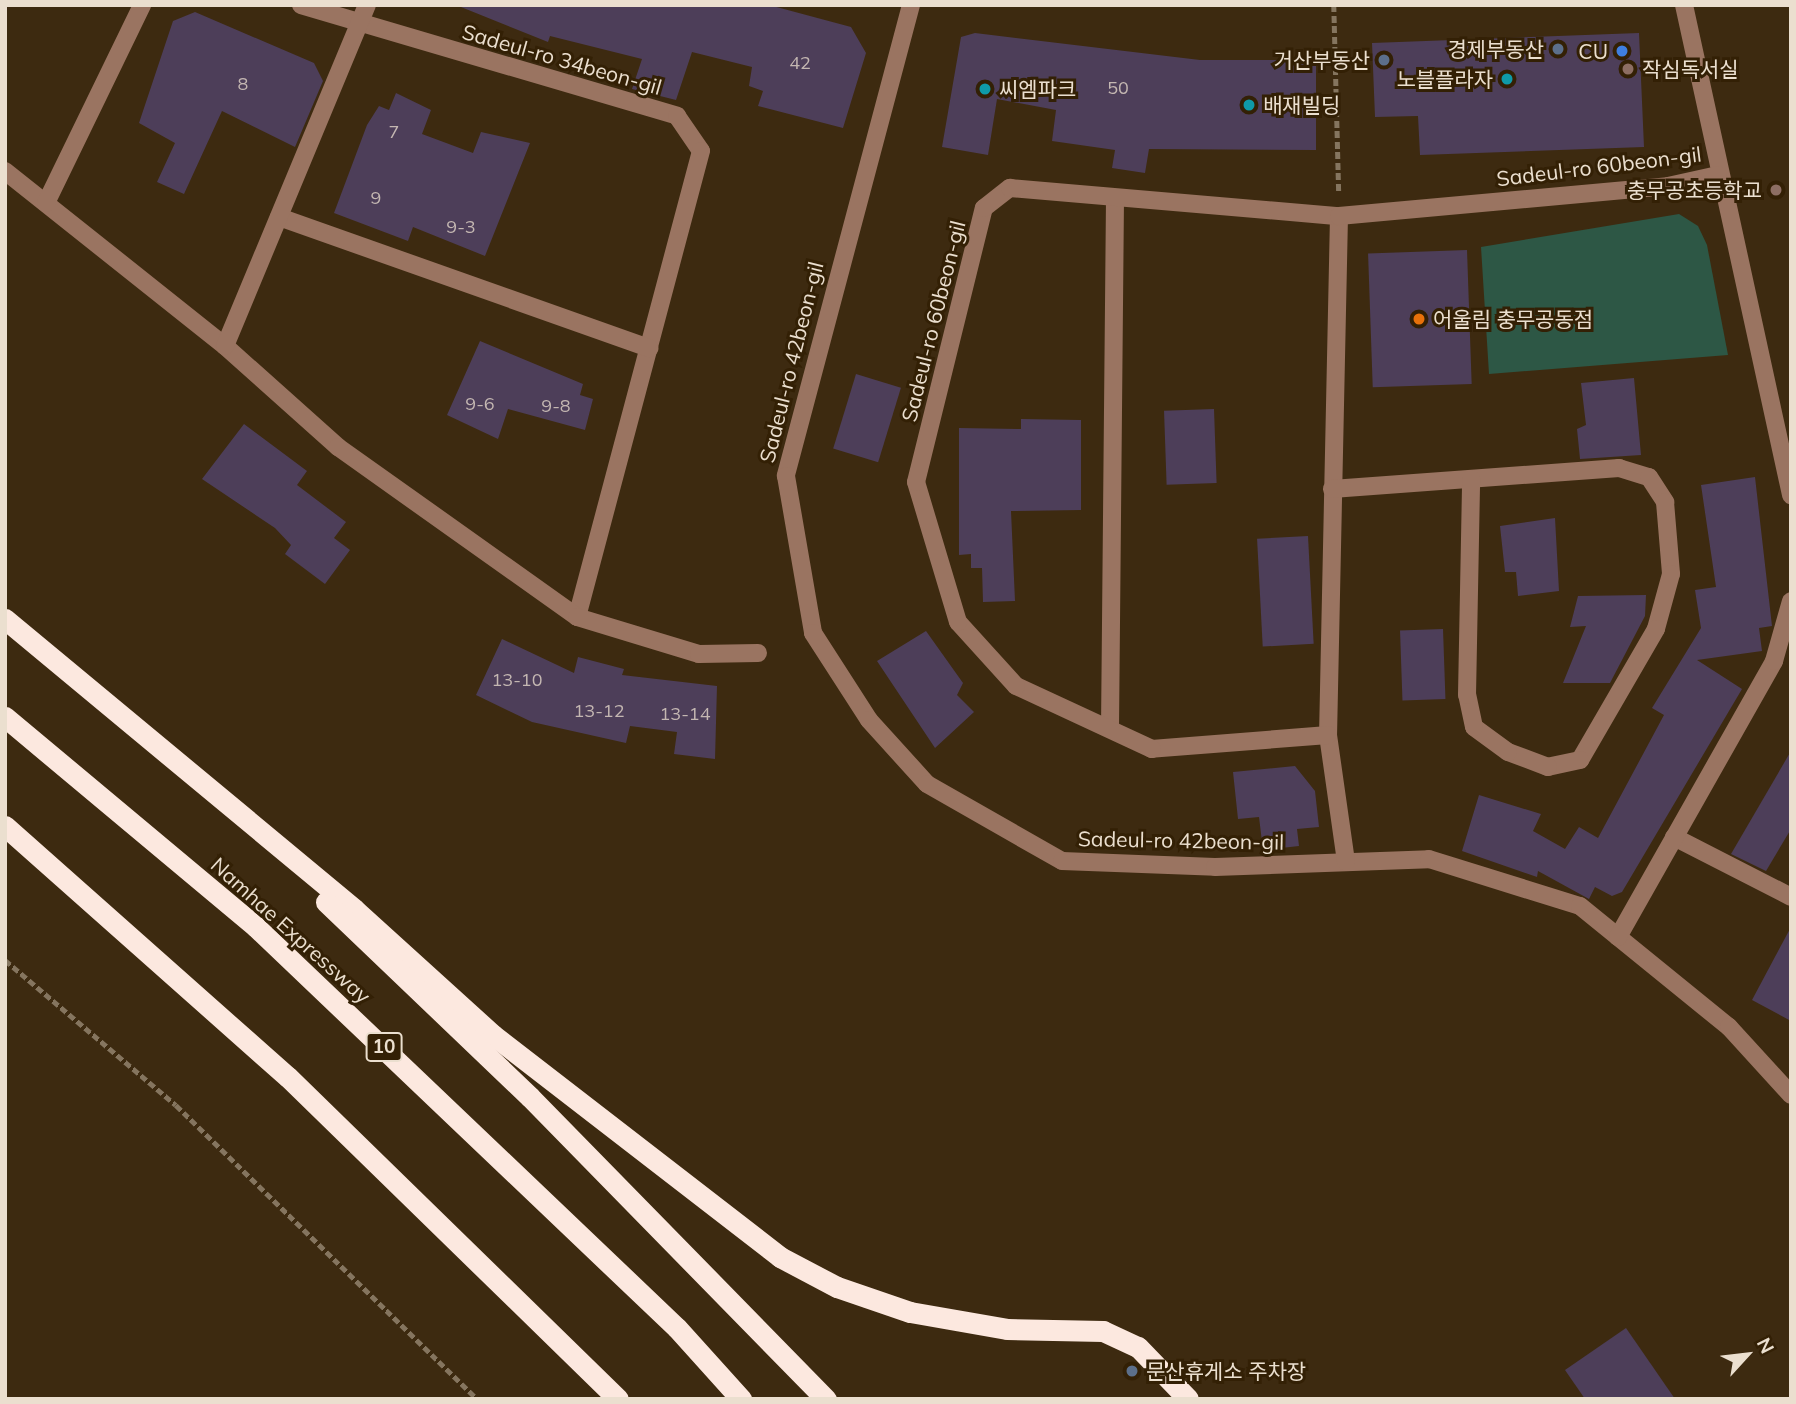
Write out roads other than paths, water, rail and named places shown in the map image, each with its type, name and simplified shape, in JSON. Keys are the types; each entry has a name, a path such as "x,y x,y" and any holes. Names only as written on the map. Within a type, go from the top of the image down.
{"highway":[{"path":"5,619 174,757 494,1035 780,1257 837,1287 910,1312 1007,1329 1103,1331 1138,1347 1188,1399"},
{"name":"Namhae Expressway","path":"5,717 256,927 667,1318 741,1399"},
{"path":"174,757 530,1097 826,1399"},
{"path":"5,826 288,1077 618,1399"}],"street":[{"path":"46,203 142,5"},
{"name":"Sadeul-ro 34beon-gil","path":"301,5 677,116 701,151 577,617"},
{"path":"225,346 367,5"},
{"name":"Sadeul-ro 42beon-gil","path":"911,5 786,476 813,633 869,720 927,784 1062,861 1215,867 1429,859 1580,906 1729,1027 1791,1095"},
{"name":"Sadeul-ro 60beon-gil","path":"1684,5 1718,175 1791,495"},
{"path":"5,171 225,346 338,447 577,617 699,654 758,653"},
{"name":"Sadeul-ro 60beon-gil","path":"1328,735 1152,749 1016,686 958,622 916,482 984,208 1010,188 1115,200 1339,216 1668,186 1718,175"},
{"path":"1110,729 1115,200"},
{"path":"1339,216 1328,735 1346,862"},
{"path":"279,217 649,348"},
{"path":"1332,489 1619,468 1650,477 1665,502 1671,574 1656,629 1580,760 1548,767 1508,752 1474,727 1467,695 1471,479"},
{"path":"1618,937 1774,661 1791,601"},
{"path":"1674,837 1791,897"}],"place":[{"name":"경제부동산","path":"1558,49"},
{"name":"CU","path":"1622,51"},
{"name":"거산부동산","path":"1384,60"},
{"name":"작심독서실","path":"1628,69"},
{"name":"노블플라자","path":"1507,79"},
{"name":"씨엠파크","path":"985,89"},
{"name":"배재빌딩","path":"1249,105"},
{"name":"충무공초등학교","path":"1776,190"},
{"name":"어울림 충무공동점","path":"1419,319"},
{"name":"문산휴게소 주차장","path":"1132,1371"}]}
